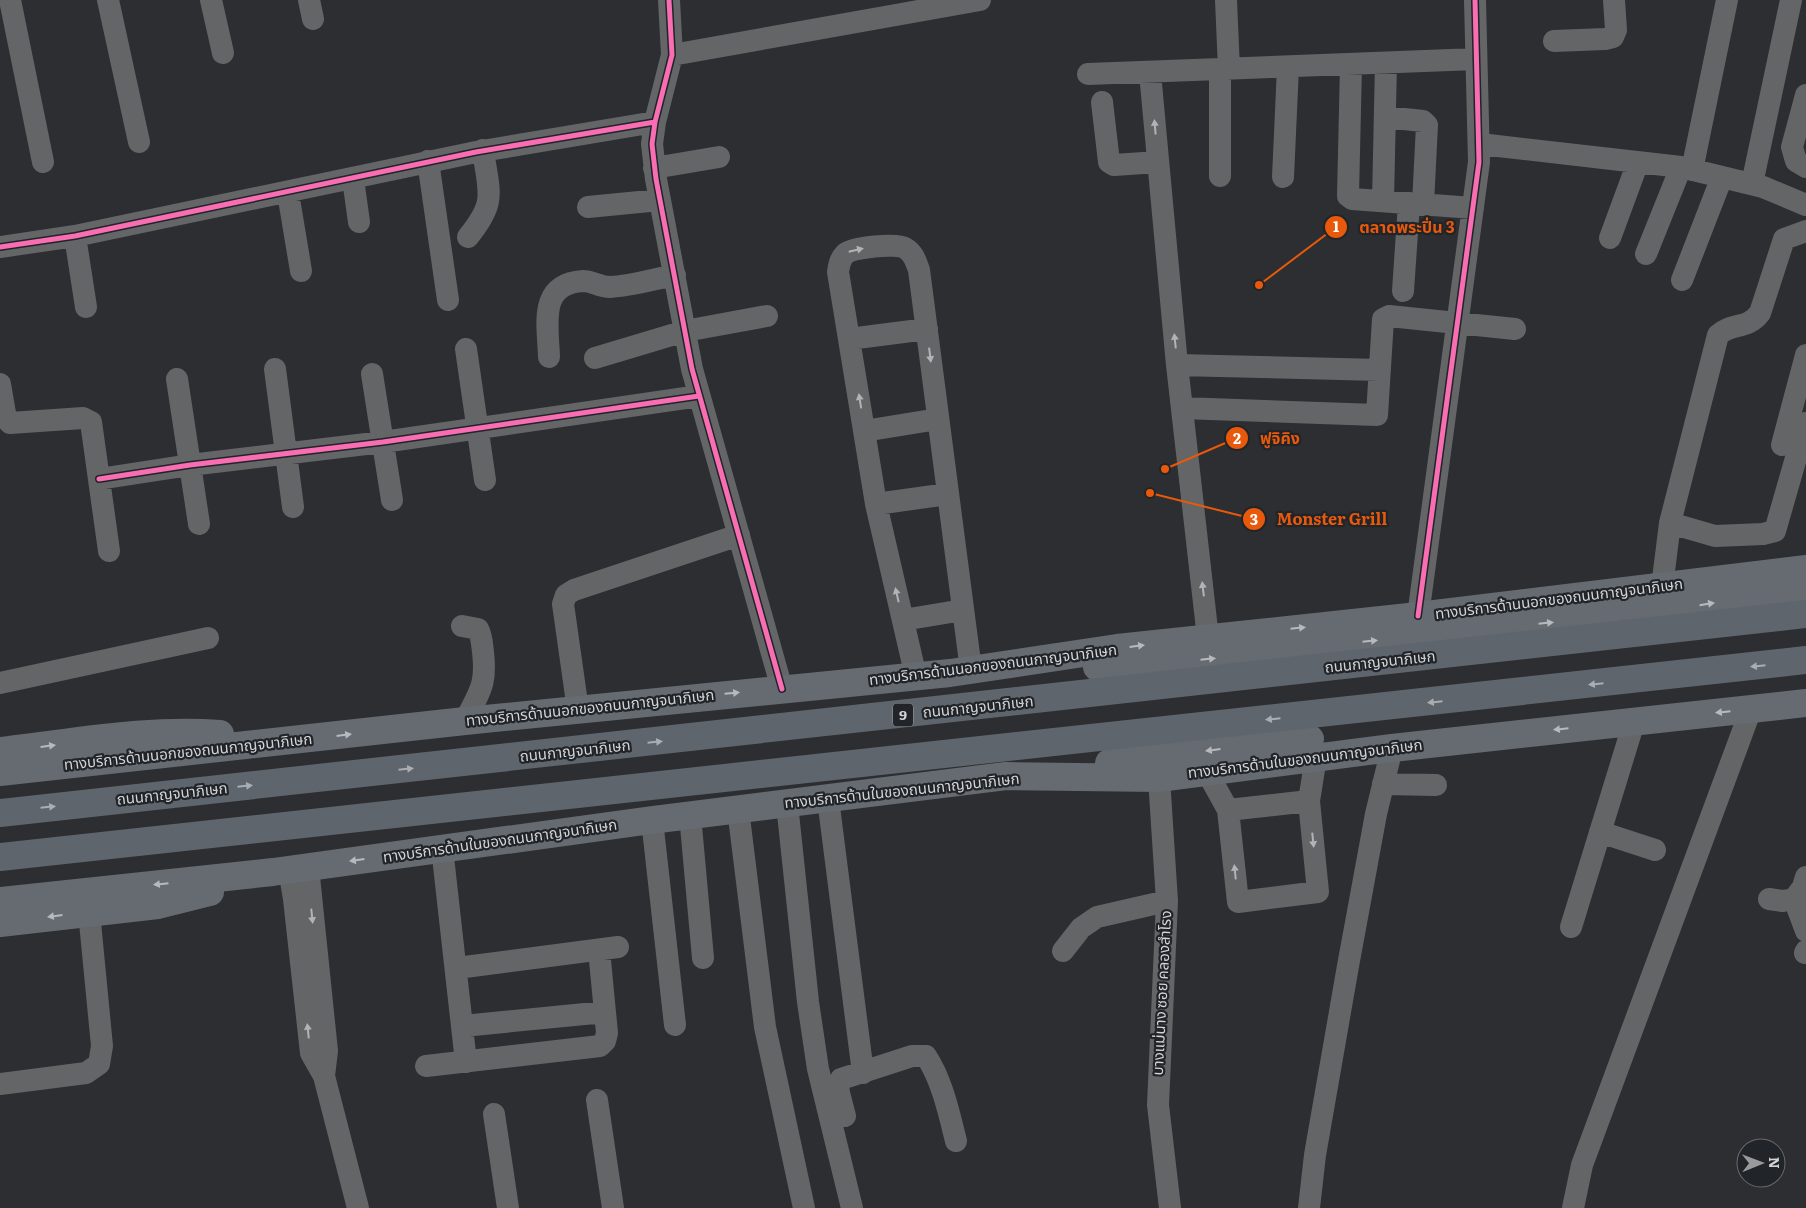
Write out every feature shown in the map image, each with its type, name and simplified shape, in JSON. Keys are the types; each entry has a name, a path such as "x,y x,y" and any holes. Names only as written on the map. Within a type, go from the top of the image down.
{"highway":[{"name":"ถนนกาญจนาภิเษก","path":"0,813 1806,614"},
{"path":"0,858 1806,660"}],"main road":[{"name":"ทางบริการด้านนอกของถนนกาญจนาภิเษก","path":"0,772 465,721 960,672 1118,648 1418,616 1806,569"},
{"path":"960,672 1147,665 1683,608 1806,591"},
{"path":"1006,776 1235,747 1505,717 1806,687"},
{"name":"ทางบริการด้านในของถนนกาญจนาภิเษก","path":"0,901 290,869 652,820 1006,776 1159,778 1392,748 1806,704"},
{"path":"0,751 144,735 199,732 297,740"},
{"path":"0,923 179,901 290,869"}],"street":[{"path":"10,0 43,162"},
{"path":"108,0 139,142"},
{"path":"211,0 222,53"},
{"path":"669,0 672,55 655,122 652,144 654,168 699,396 782,689"},
{"path":"672,55 980,0"},
{"path":"1220,176 1226,0"},
{"path":"1418,616 1480,144 1475,0"},
{"path":"1554,42 1613,37 1616,30 1614,0"},
{"path":"1646,254 1686,168 1727,0"},
{"path":"1752,184 1791,0"},
{"path":"1088,74 1476,59"},
{"path":"1383,201 1386,63"},
{"path":"1351,64 1347,191 1352,198 1473,208"},
{"path":"1283,177 1288,67"},
{"path":"1150,73 1177,365 1208,638"},
{"path":"1806,95 1792,147 1796,161 1806,167"},
{"path":"1102,102 1109,162 1114,165 1158,162"},
{"path":"1384,117 1423,121 1427,125 1403,292"},
{"path":"0,247 75,236 353,179 483,150 655,122"},
{"path":"1480,144 1686,168 1752,184 1806,205"},
{"path":"468,236 484,217 488,207 489,198 483,150"},
{"path":"654,168 719,157"},
{"path":"428,161 448,300"},
{"path":"1610,238 1638,162"},
{"path":"1682,280 1722,177"},
{"path":"353,179 359,222"},
{"path":"288,192 301,271"},
{"path":"588,207 660,200"},
{"path":"1662,587 1670,523 1718,335 1725,329 1753,322 1760,313 1784,239 1806,230"},
{"path":"75,236 86,307"},
{"path":"916,676 876,504 838,272 839,263 844,254 852,250 899,245 907,249 914,257 919,270 963,610 960,672"},
{"path":"549,357 547,312 553,294 564,286 588,281 608,287 675,275"},
{"path":"595,358 685,331 767,316"},
{"path":"1182,408 1377,415 1383,319 1389,316 1515,329"},
{"path":"849,338 926,329"},
{"path":"466,349 485,480"},
{"path":"1782,445 1806,355"},
{"path":"1177,365 1380,370"},
{"path":"274,369 293,507"},
{"path":"372,374 392,500"},
{"path":"177,379 199,524"},
{"path":"0,384 6,419 10,423 83,418 90,422 109,551"},
{"path":"99,479 190,465 383,442 478,426 699,396"},
{"path":"864,431 938,419"},
{"path":"1670,523 1715,536 1763,534 1775,531 1806,423"},
{"path":"876,504 948,494"},
{"path":"578,710 563,604 566,595 574,590 739,535"},
{"path":"903,620 963,610"},
{"path":"462,626 478,629 482,635 486,673 485,682 465,721"},
{"path":"0,683 208,638"},
{"path":"1574,1208 1582,1165 1751,709"},
{"path":"1571,927 1634,722"},
{"path":"1309,1208 1318,1136 1376,814 1392,748"},
{"path":"1207,772 1228,810 1238,902 1318,892 1309,801 1316,757"},
{"name":"บางแม่นาง ซอย คลองสำโรง","path":"1159,778 1167,901 1158,1105 1170,1208"},
{"path":"1383,784 1436,785"},
{"path":"828,799 863,1073"},
{"path":"1228,810 1309,801"},
{"path":"787,804 806,993 818,1069 852,1208"},
{"path":"738,809 765,1027 804,1208"},
{"path":"690,816 703,958"},
{"path":"652,820 675,1026"},
{"path":"1600,832 1655,850"},
{"path":"442,848 457,968 466,1062"},
{"path":"290,869 327,1051 324,1076 358,1208"},
{"path":"1769,899 1783,902 1794,899 1803,887 1806,877"},
{"path":"1794,899 1806,931"},
{"path":"1064,951 1081,928 1096,917 1167,901"},
{"path":"0,1084 86,1073 99,1064 102,1046 89,912"},
{"path":"426,1066 600,1046 605,1042 607,1033 605,1012 609,948 457,968"},
{"path":"463,1026 605,1012"},
{"path":"862,1184 838,1089 841,1079 912,1056 926,1056 934,1069 956,1141"},
{"path":"597,1100 613,1208"},
{"path":"494,1114 508,1208"}],"cycle path":[{"path":"669,0 672,55 655,122 652,144 656,179 692,369 782,689"},
{"path":"1418,616 1479,162 1475,0"},
{"path":"0,247 75,236 476,152 655,122"},
{"path":"99,479 190,465 383,442 699,396"}],"place":[{"name":"ตลาดพระปิ่น 3","path":"1259,285"},
{"name":"ฟูจิคิง","path":"1165,469"},
{"name":"Monster Grill","path":"1150,493"}]}
